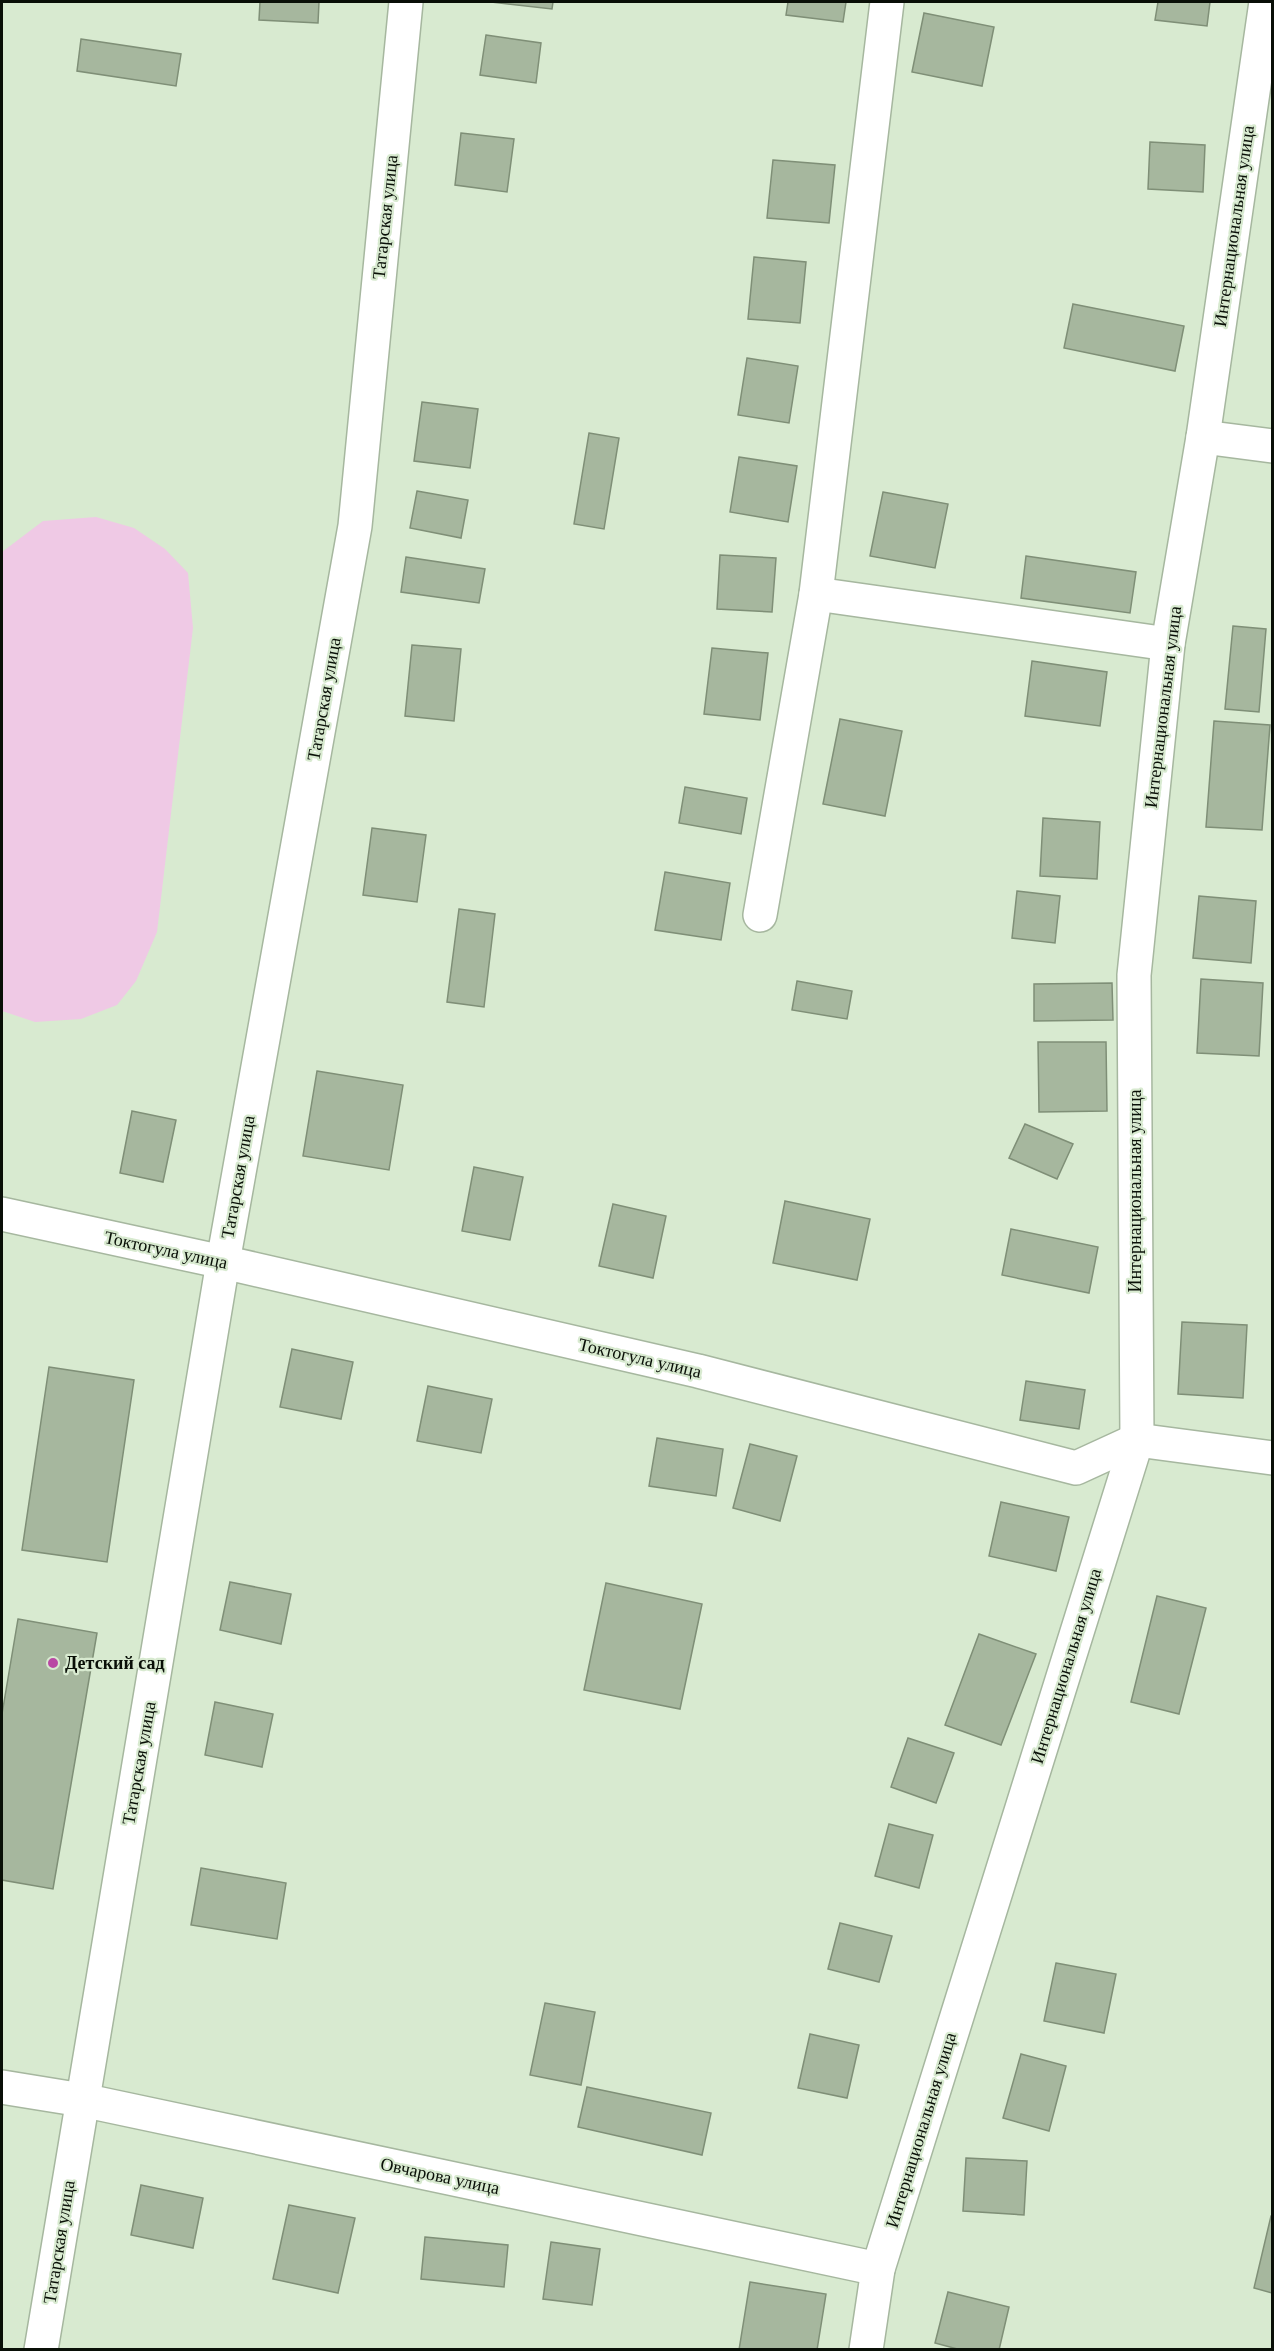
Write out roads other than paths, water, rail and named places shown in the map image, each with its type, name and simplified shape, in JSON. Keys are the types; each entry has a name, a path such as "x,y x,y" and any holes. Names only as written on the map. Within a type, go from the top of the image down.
{"street":[{"name":"Татарская улица","path":"41,2349 223,1262 355,526 406,2"},
{"path":"760,915 816,594 887,2"},
{"name":"Интернациональная улица","path":"866,2349 878,2269 1137,1440 1134,975 1168,644 1203,437 1266,2"},
{"path":"1203,437 1272,446"},
{"path":"816,594 1168,644"},
{"name":"Токтогула улица","path":"2,1214 223,1262 698,1371 1076,1468 1137,1440"},
{"path":"1137,1440 1272,1458"},
{"name":"Овчарова улица","path":"2,2087 82,2100 878,2269"}],"place":[{"name":"Детский сад","path":"53,1663"}]}
